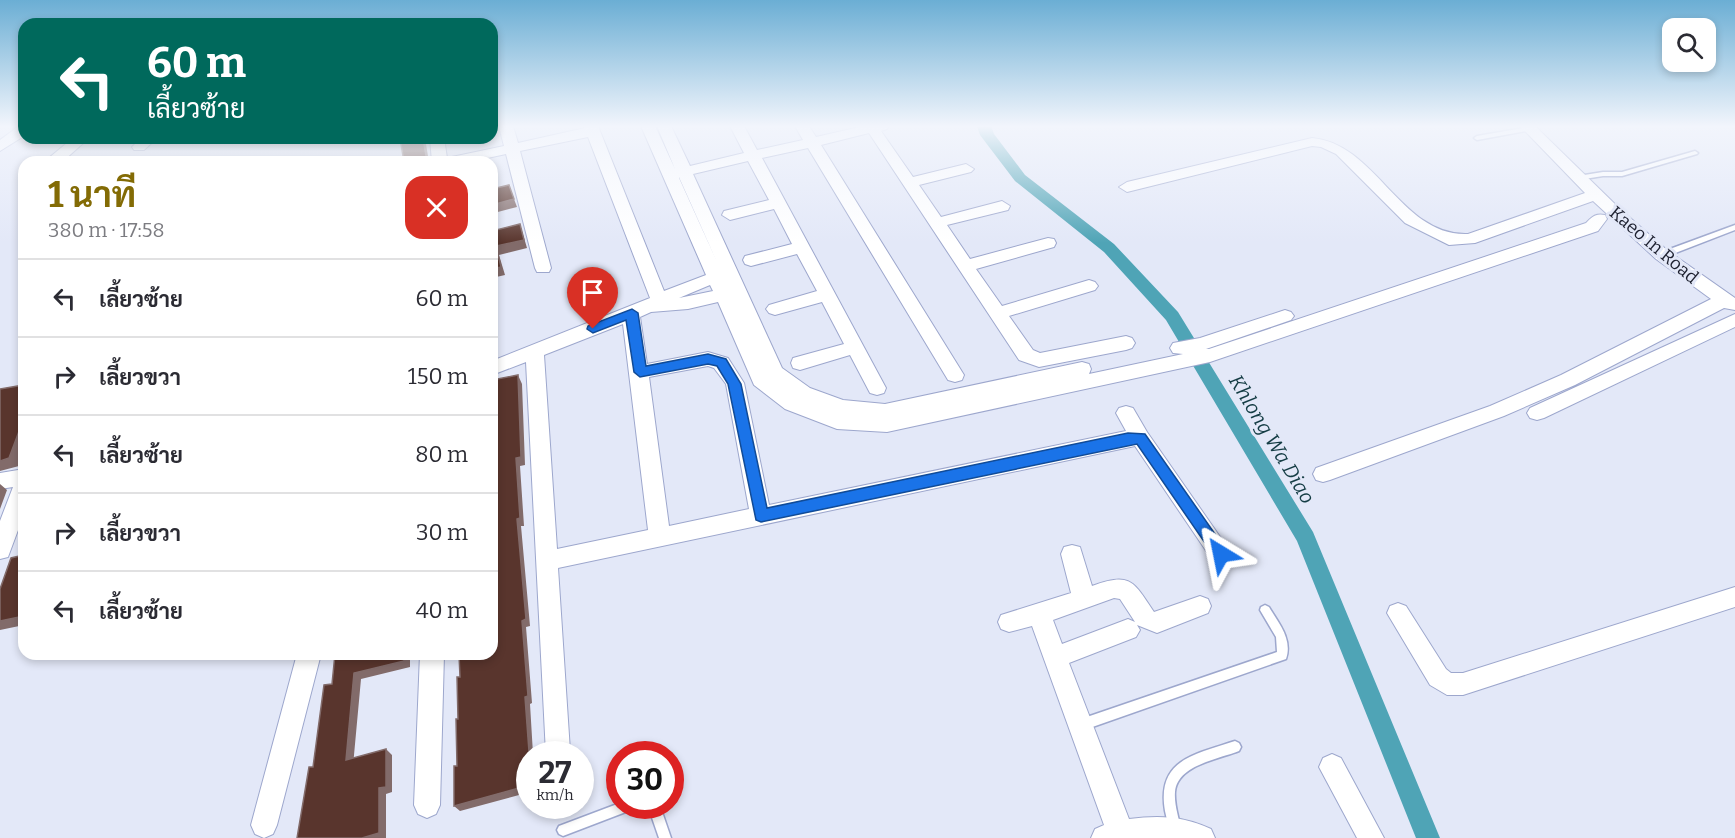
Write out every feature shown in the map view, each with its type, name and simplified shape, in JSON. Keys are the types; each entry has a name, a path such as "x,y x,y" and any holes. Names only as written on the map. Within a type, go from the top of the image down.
{"street":[{"path":"515,165 543,268"},
{"path":"604,165 650,306 640,372 660,537"},
{"path":"671,165 676,173"},
{"path":"674,165 760,380 792,404 837,421 887,424 1012,391 1203,350 1408,281 1592,227 1607,216"},
{"path":"676,173 712,165"},
{"path":"758,165 877,388"},
{"path":"826,165 955,375"},
{"path":"898,165 1026,355 1039,360 1126,343"},
{"path":"1126,187 1216,165"},
{"path":"1356,165 1411,219 1449,240 1469,239 1595,195"},
{"name":"Kaeo In Road","path":"1565,165 1595,195 1607,216 1729,304"},
{"path":"909,183 966,169"},
{"path":"730,215 779,203"},
{"path":"936,223 1002,206"},
{"path":"966,266 1048,243"},
{"path":"751,260 802,247"},
{"path":"498,366 650,306 722,286"},
{"path":"998,313 1089,286"},
{"path":"774,309 828,294"},
{"path":"1323,474 1497,411 1729,304"},
{"path":"1537,413 1735,320"},
{"path":"800,363 856,347"},
{"path":"535,352 556,741"},
{"path":"640,372 708,359 718,360 729,372 740,404 761,516"},
{"path":"1125,413 1221,554"},
{"path":"546,561 1140,438"},
{"path":"0,482 18,478"},
{"path":"0,550 18,501"},
{"path":"1072,554 1084,599"},
{"path":"1009,622 1114,588 1127,591 1147,620 1157,622 1200,606"},
{"path":"1398,613 1438,677 1447,684 1463,684 1735,597"},
{"path":"1039,614 1081,724 1112,836 1175,830 1202,838"},
{"path":"1057,657 1128,630"},
{"path":"264,825 307,660"},
{"path":"428,805 432,660"},
{"path":"1332,767 1371,838"}],"lane":[{"path":"1578,178 1622,174 1653,165"},
{"path":"1662,255 1735,227"},
{"path":"1081,724 1282,655 1285,647 1282,638 1265,610"},
{"path":"1175,830 1169,791 1174,775 1188,764 1235,747"},
{"path":"562,830 606,814"},
{"path":"658,819 665,838"}],"building":[{"path":"509,185 514,199 498,203 498,188"},
{"path":"520,224 524,240 498,246 498,230"},
{"path":"518,375 521,457 516,458 520,518 517,519 526,619 522,621 528,696 525,697 528,741 516,741 516,789 454,806 459,660 498,660 498,379"},
{"path":"18,386 18,434 9,458 0,461 0,389"},
{"path":"18,556 18,617 0,621 0,589 11,558"},
{"path":"334,660 404,660 354,673 346,760 386,749 386,787 379,788 379,833 362,838 297,838 309,767 313,767 324,685 332,684"}],"waterway":[{"name":"Khlong Wa Diao","path":"1010,165 1020,178 1109,248 1172,316 1306,538 1428,838"}],"route":[{"path":"593,329 632,313 640,372 708,359 718,360 721,363 735,384 761,516 956,474 1140,438 1221,554"}]}
